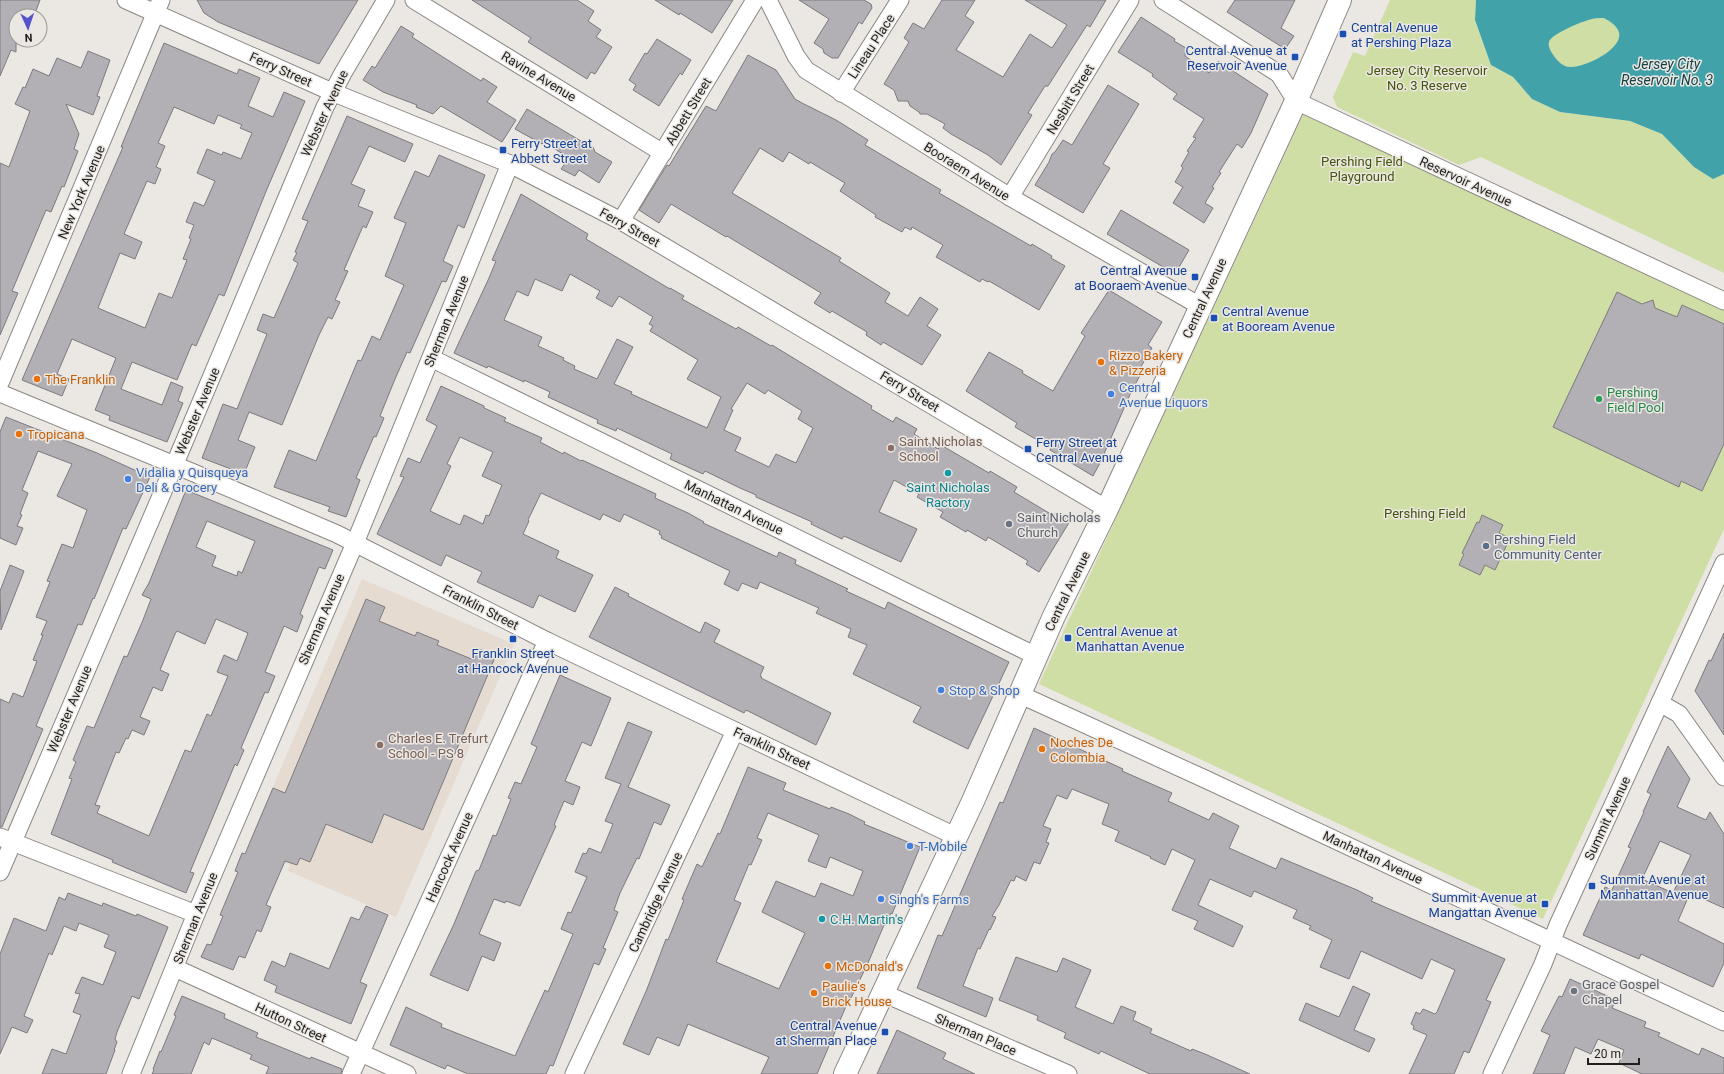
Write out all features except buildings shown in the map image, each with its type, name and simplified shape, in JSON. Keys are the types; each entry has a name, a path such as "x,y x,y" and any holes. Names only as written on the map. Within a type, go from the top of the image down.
{"main road":[{"name":"Central Avenue","path":"845,1074 1020,695 1054,616 1107,509 1296,101 1340,0"}],"street":[{"name":"Ferry Street","path":"126,0 159,6 332,92 510,164 621,221 1107,509"},
{"name":"Webster Avenue","path":"0,872 6,840 174,465 332,92 386,0"},
{"name":"Ravine Avenue","path":"414,0 663,153"},
{"name":"Abbett Street","path":"621,221 755,0"},
{"name":"Booraem Avenue","path":"768,0 796,56 806,70 1010,197 1200,306"},
{"name":"Lineau Place","path":"841,93 900,0"},
{"name":"Nesbitt Street","path":"1010,197 1130,0"},
{"path":"1163,0 1279,74 1296,101"},
{"name":"New York Avenue","path":"0,383 159,6"},
{"name":"Reservoir Avenue","path":"1296,101 1724,301"},
{"name":"Sherman Avenue","path":"131,1074 196,914 354,543 510,164"},
{"name":"Manhattan Avenue","path":"431,358 1036,656"},
{"name":"Franklin Street","path":"0,393 174,465 354,543 547,641 955,836"},
{"name":"Summit Avenue","path":"1492,1074 1724,563"},
{"name":"Hancock Avenue","path":"351,1074 547,641"},
{"name":"Manhattan Avenue","path":"1020,695 1205,779 1724,1022"},
{"path":"1660,703 1679,714 1724,777"},
{"name":"Cambridge Avenue","path":"574,1074 735,731"},
{"path":"6,840 196,914"},
{"name":"Hutton Street","path":"175,968 407,1074"},
{"name":"Sherman Place","path":"883,993 1068,1074"}],"shaded area":[{"name":"Charles E. Trefurt School - PS 8","path":"362,579 514,644 396,917 288,871 290,865 247,847"}],"green space":[{"name":"Jersey City Reservoir No. 3 Reserve","path":"1390,0 1476,0 1475,20 1491,65 1513,77 1532,99 1560,112 1630,121 1662,134 1694,167 1713,178 1724,174 1724,273 1481,157 1459,165 1337,107 1333,97 1353,52 1365,56"},
{"path":"1604,18 1612,23 1618,30 1619,37 1616,44 1609,51 1591,62 1572,67 1563,65 1556,59 1549,47 1549,42 1555,35 1581,22"},
{"name":"Pershing Field","path":"1305,111 1724,307 1724,529 1543,919 1039,684"}],"water":[{"name":"Jersey City Reservoir No. 3","path":"1476,0 1724,0 1724,174 1713,179 1694,167 1662,134 1630,121 1560,112 1532,99 1513,77 1491,65 1475,20","holes":["1604,18 1612,23 1618,30 1619,37 1616,44 1609,51 1591,62 1572,67 1563,65 1554,57 1550,49 1549,42 1555,35 1588,20"]}],"place":[{"name":"Central Avenue at Pershing Plaza","path":"1343,34"},
{"name":"Central Avenue at Reservoir Avenue","path":"1295,57"},
{"name":"Ferry Street at Abbett Street","path":"503,150"},
{"name":"Central Avenue at Booraem Avenue","path":"1195,277"},
{"name":"Central Avenue at Booream Avenue","path":"1214,318"},
{"name":"Rizzo Bakery & Pizzeria","path":"1101,362"},
{"name":"The Franklin","path":"37,379"},
{"name":"Central Avenue Liquors","path":"1111,394"},
{"name":"Pershing Field Pool","path":"1599,399"},
{"name":"Tropicana","path":"19,434"},
{"name":"Saint Nicholas School","path":"891,448"},
{"name":"Ferry Street at Central Avenue","path":"1028,449"},
{"name":"Saint Nicholas Ractory","path":"948,473"},
{"name":"Vidalia y Quisqueya Deli & Grocery","path":"128,479"},
{"name":"Saint Nicholas Church","path":"1009,524"},
{"name":"Pershing Field Community Center","path":"1486,546"},
{"name":"Central Avenue at Manhattan Avenue","path":"1068,638"},
{"name":"Franklin Street at Hancock Avenue","path":"513,639"},
{"name":"Stop & Shop","path":"941,690"},
{"name":"Charles E. Trefurt School - PS 8","path":"380,745"},
{"name":"Noches De Colombia","path":"1042,749"},
{"name":"T-Mobile","path":"910,846"},
{"name":"Summit Avenue at Manhattan Avenue","path":"1592,886"},
{"name":"Singh's Farms","path":"881,899"},
{"name":"Summit Avenue at Mangattan Avenue","path":"1545,904"},
{"name":"C.H. Martin's","path":"822,919"},
{"name":"McDonald's","path":"828,966"},
{"name":"Grace Gospel Chapel","path":"1574,991"},
{"name":"Paulie's Brick House","path":"814,993"},
{"name":"Central Avenue at Sherman Place","path":"885,1032"}],"park label":[{"name":"Pershing Field Playground","path":"1362,168"}]}
